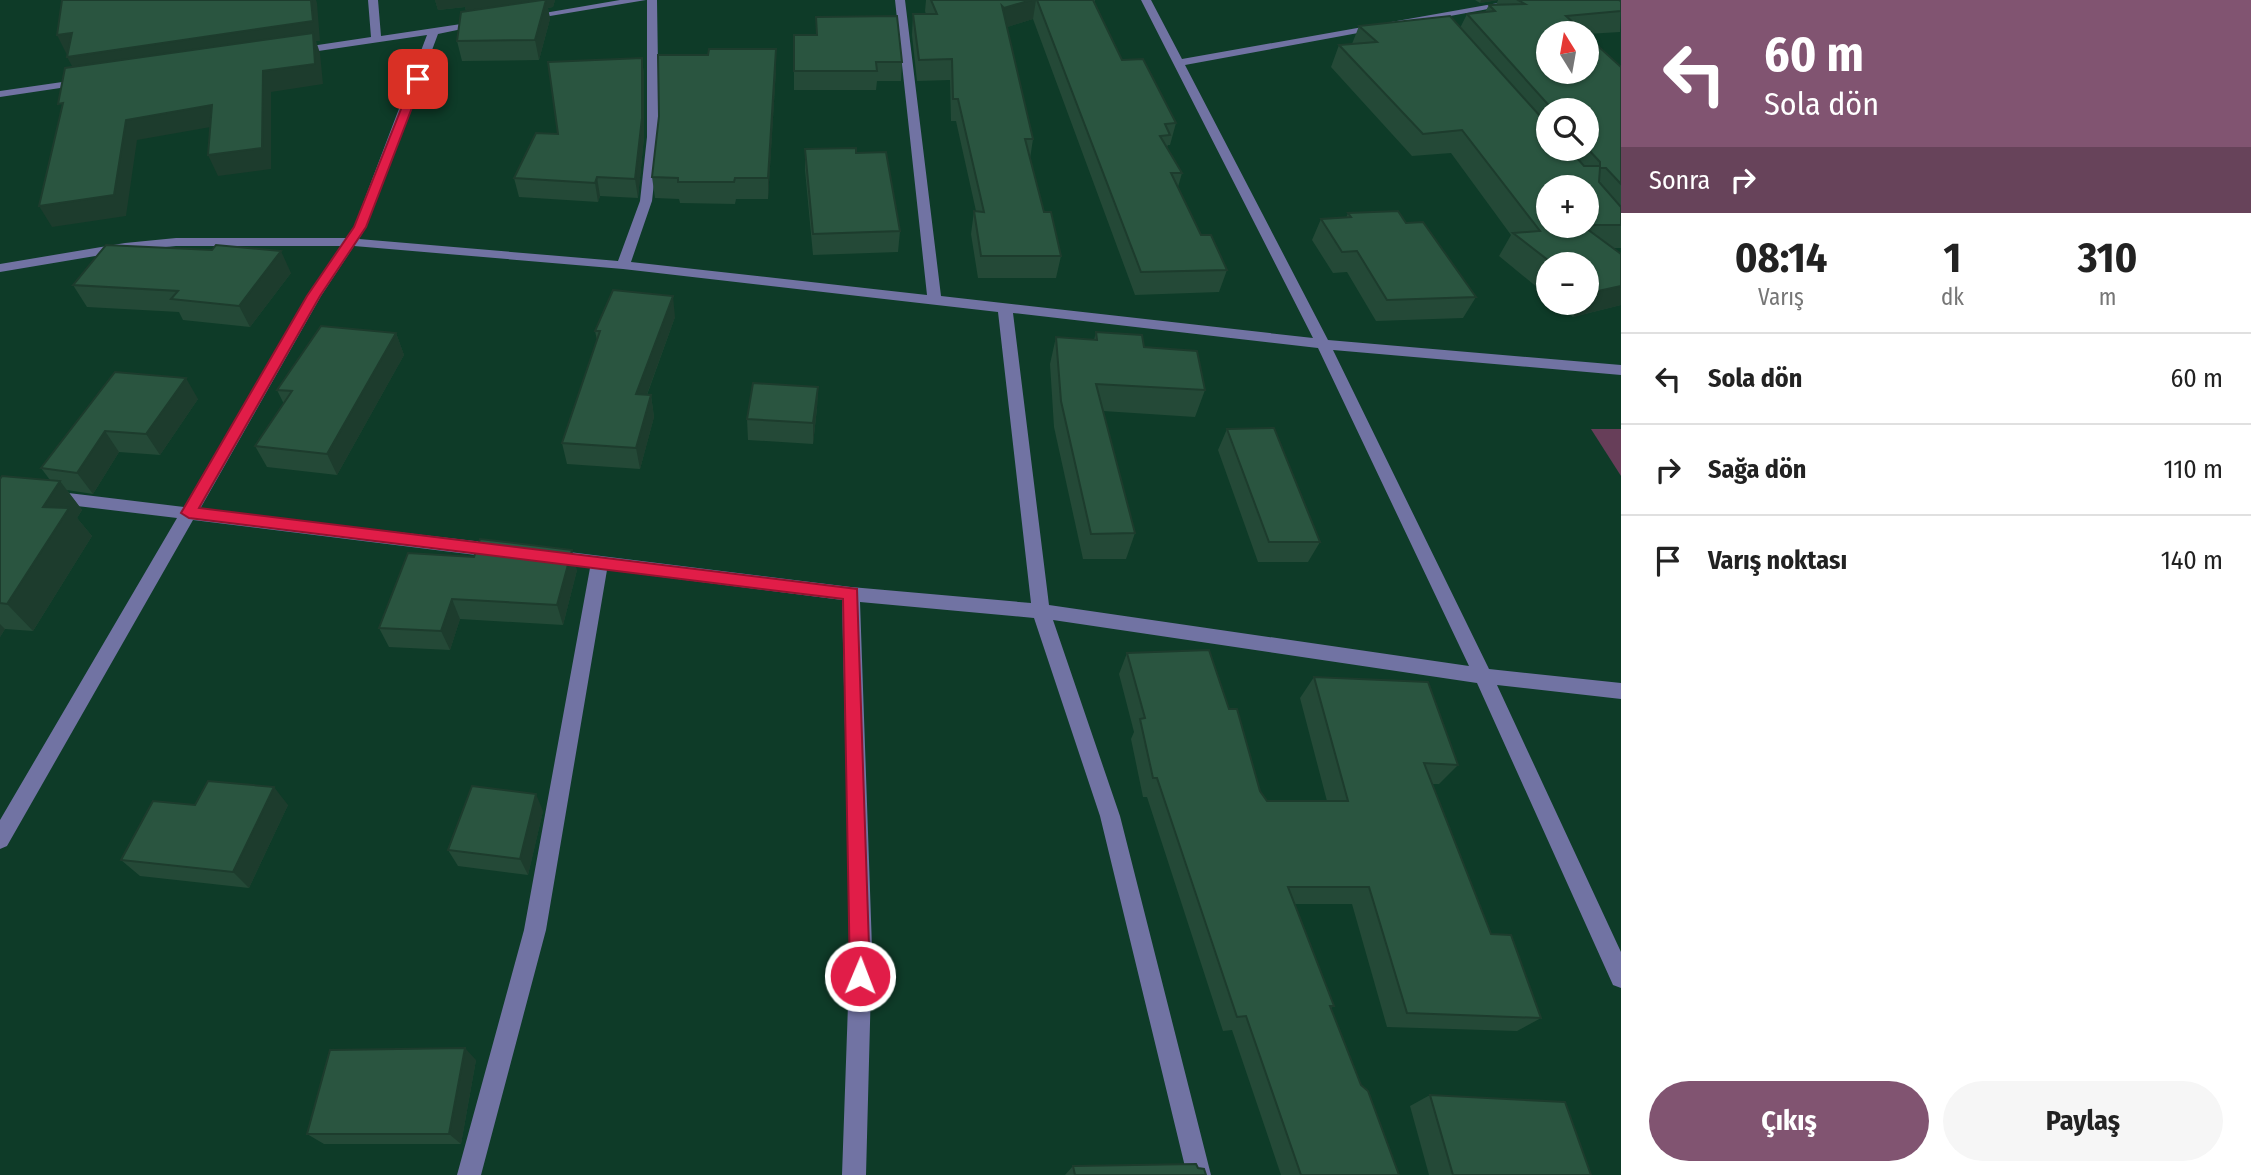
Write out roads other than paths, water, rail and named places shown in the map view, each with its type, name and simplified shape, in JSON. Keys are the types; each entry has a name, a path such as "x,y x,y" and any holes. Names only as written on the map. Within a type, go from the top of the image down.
{"street":[{"path":"373,0 376,40"},
{"path":"511,20 641,0"},
{"path":"623,265 646,201 653,137 652,0"},
{"path":"900,0 934,300"},
{"path":"1146,0 1323,344 1483,676 1621,977"},
{"path":"1179,62 1532,0"},
{"path":"1431,17 1439,27"},
{"path":"285,53 498,22"},
{"path":"0,839 314,296 360,227 423,66 433,31"},
{"path":"0,94 95,80"},
{"path":"0,268 125,247 176,242 350,242 623,265 1323,344 1621,370"},
{"path":"1004,308 1041,611 1110,816 1199,1175"},
{"path":"28,495 851,594 1041,611 1483,676 1621,691"},
{"path":"469,1175 535,930 600,563"},
{"path":"851,594 861,948 854,1175"}]}
